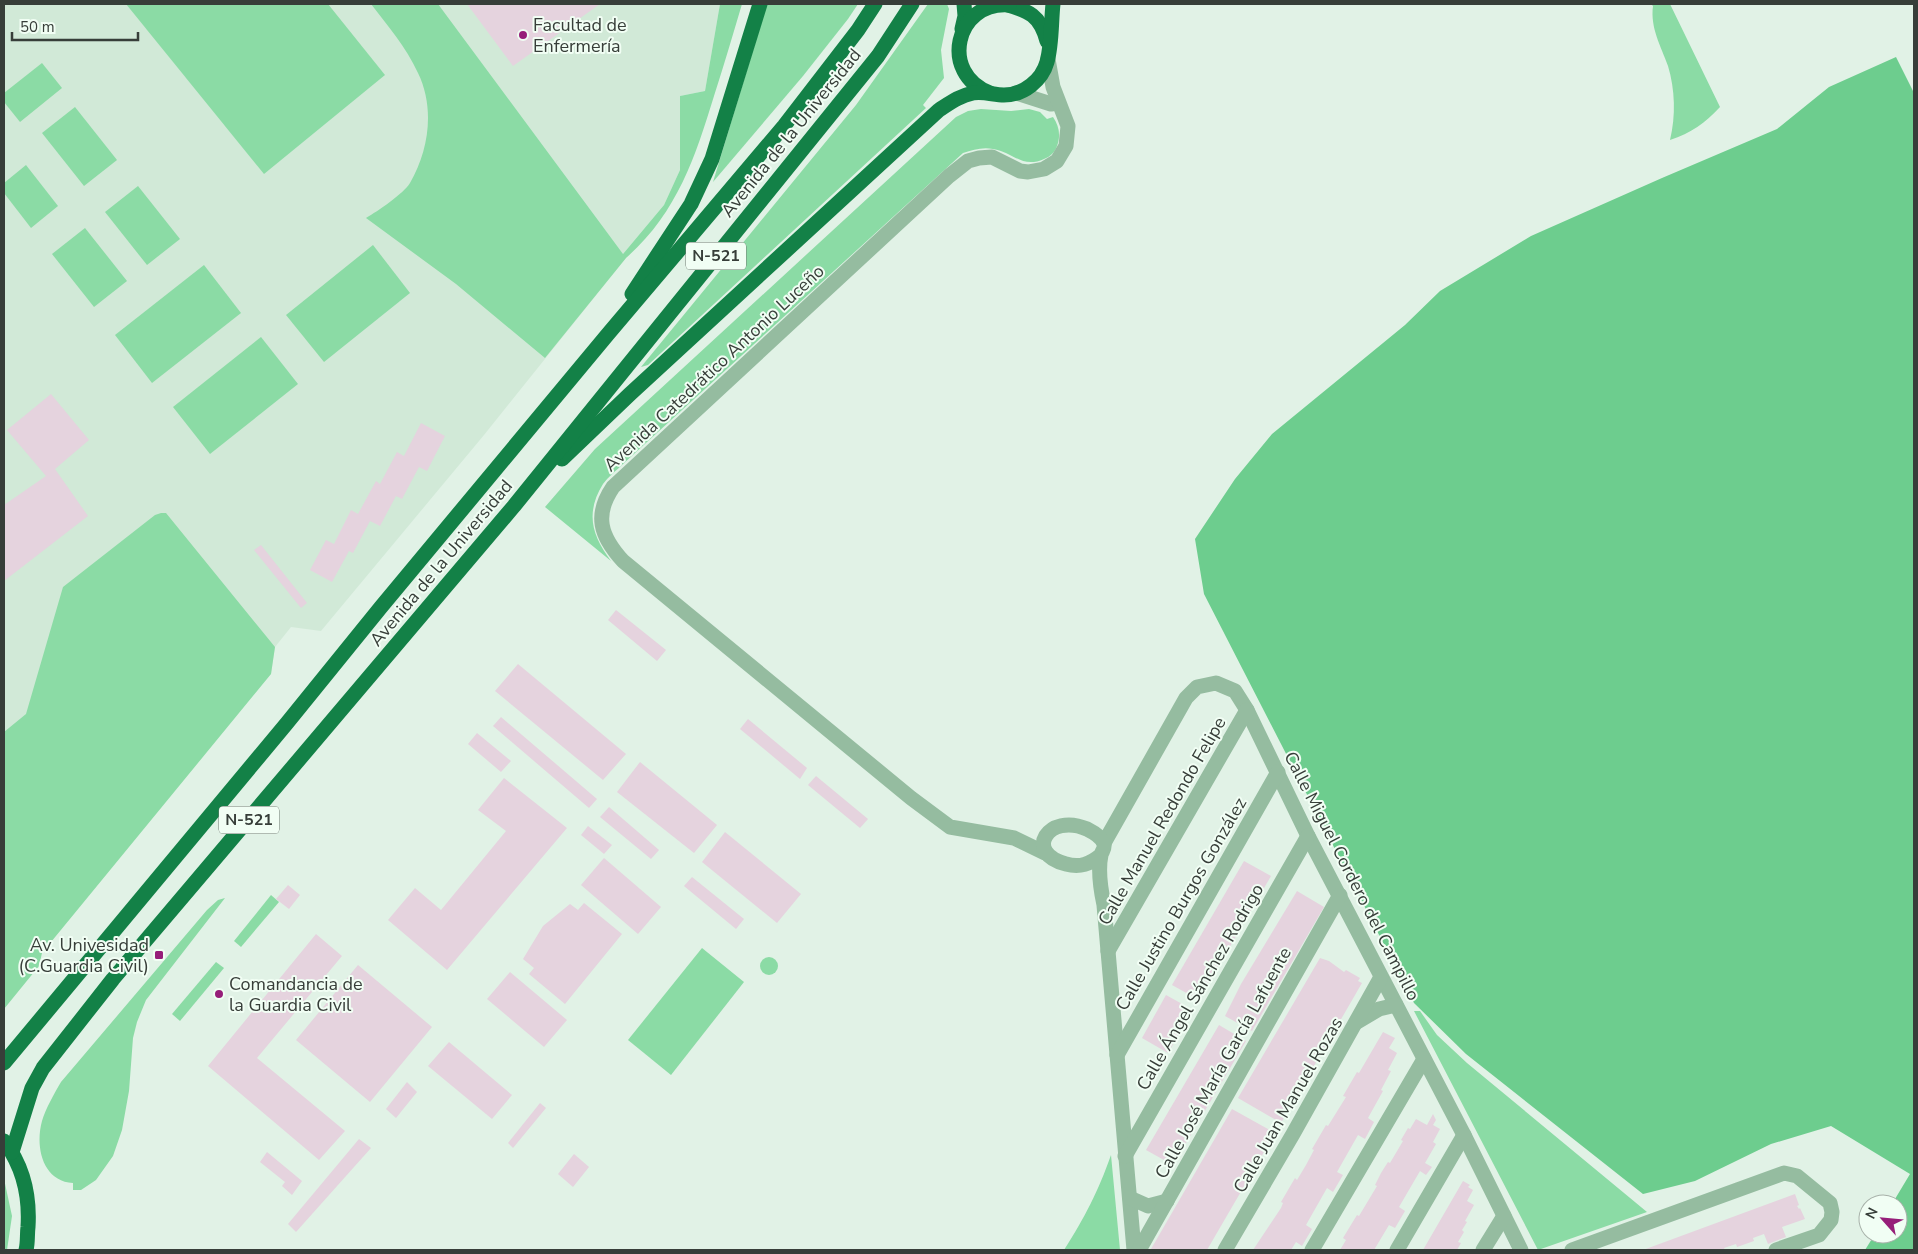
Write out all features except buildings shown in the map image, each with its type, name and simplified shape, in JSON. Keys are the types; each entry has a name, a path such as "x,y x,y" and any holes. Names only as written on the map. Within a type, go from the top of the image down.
{"highway":[{"path":"608,334 654,259 691,204 704,177 712,159 760,4"},
{"name":"Avenida de la Universidad","path":"4,1063 287,724 381,607 608,334 784,126 858,30 875,4"},
{"name":"Avenida de la Universidad","path":"8,1146 32,1088 43,1068 120,972 514,506 878,56 912,4"},
{"path":"964,4 965,16 960,40 960,60 965,73 978,87 992,93"},
{"path":"960,40 968,23 978,13 995,5 1007,4 1027,11 1038,20 1043,28 1048,53"},
{"path":"514,506 630,394 939,110 957,98 975,93 1004,95 1016,93 1034,82 1044,69 1048,53 1053,4"},
{"name":"N-521","path":"8,1146 24,1178 29,1206 26,1250"}],"street":[{"name":"Avenida Catedrático Antonio Luceño","path":"1045,853 1014,838 950,827 911,798 623,561 608,542 601,519 605,498 613,487 949,176 968,161 992,157 1020,171 1028,172 1044,169 1057,161 1066,146 1068,126 1058,103 1048,53"},
{"path":"1016,93 1052,104 1058,103"},
{"name":"Calle Miguel Cordero del Campillo","path":"1102,849 1118,817 1186,698 1197,687 1216,684 1235,691 1247,710 1308,836 1464,1135 1521,1250"},
{"name":"Calle Manuel Redondo Felipe","path":"1108,951 1247,710"},
{"name":"Calle Justino Burgos González","path":"1117,1055 1278,772"},
{"path":"1091,831 1118,817"},
{"path":"1102,849 1093,862 1084,865 1069,865 1050,858 1045,853 1043,844 1046,836 1055,826 1071,824 1091,831 1098,836 1102,849 1101,887 1134,1250"},
{"name":"Avenida Catedrático Antonio Luceño","path":"1014,838 1051,830"},
{"name":"Calle Ángel Sánchez Rodrigo","path":"1125,1156 1308,836"},
{"path":"1084,865 1101,887"},
{"name":"Calle José María García Lafuente","path":"1139,1250 1340,895"},
{"name":"Calle Juan Manuel Rozas","path":"1225,1250 1381,977"},
{"path":"1356,1023 1379,1009 1396,1005"},
{"path":"1312,1250 1424,1059"},
{"path":"1397,1250 1464,1135"},
{"path":"1447,1164 1476,1160"},
{"path":"1572,1250 1784,1173 1797,1176 1830,1203 1832,1212 1831,1220 1819,1235 1776,1250"},
{"path":"1130,1198 1148,1206 1167,1201"},
{"path":"1483,1250 1504,1216"}],"shaded area":[{"path":"4,4 720,4 705,91 680,96 680,170 664,205 623,254 626,258 484,435 321,631 291,627 275,647 271,674 4,971"}],"green space":[{"path":"126,4 328,4 385,75 264,174"},
{"path":"371,4 438,4 623,254 664,205 680,170 680,96 705,91 720,4 742,4 699,141 682,183 671,203 644,241 626,258 545,358 456,284 366,218 396,197 410,183 422,157 428,129 427,100 418,73 408,54"},
{"path":"767,4 858,4 803,76 713,182"},
{"path":"928,4 947,4 949,9 941,50 944,78 923,105 926,108 648,365 641,367 856,105"},
{"path":"1651,4 1670,4 1720,107 1697,127 1670,140 1674,112 1672,84 1653,22 1653,6"},
{"path":"1896,57 1914,93 1914,1250 1865,1250 1869,1244 1908,1244 1908,1194 1898,1194 1910,1174 1831,1126 1771,1144 1695,1181 1643,1194 1466,1054 1414,1003 1204,594 1195,539 1235,479 1272,434 1405,325 1440,291 1531,236 1777,129 1829,87"},
{"path":"42,63 62,88 20,122 4,102 4,93"},
{"path":"75,107 117,160 84,186 42,133"},
{"path":"981,109 1011,111 1029,109 1040,112 1047,119 1053,117 1059,131 1056,148 1052,154 1036,162 1023,161 989,148 963,153 610,476 597,495 594,505 593,524 599,542 611,561 545,507 595,449 956,117 968,111"},
{"path":"26,165 58,206 31,228 4,193 4,183"},
{"path":"138,186 180,239 147,265 105,212"},
{"path":"85,228 127,281 94,307 52,254"},
{"path":"373,245 410,293 324,362 286,315"},
{"path":"204,265 241,313 152,383 115,335"},
{"path":"261,337 298,384 210,454 173,407"},
{"path":"166,513 275,647 271,674 42,953 39,966 4,1009 4,732 26,714 63,587 155,515"},
{"path":"271,895 279,902 241,947 234,941"},
{"path":"225,898 146,1000 133,1038 129,1091 122,1130 113,1156 96,1180 81,1190 73,1190 73,1183 62,1181 54,1176 43,1161 40,1131 50,1101 61,1082 207,910 218,900"},
{"path":"702,948 744,982 671,1075 628,1040"},
{"path":"769,957 775,960 778,966 775,972 769,975 763,972 760,966 763,960"},
{"path":"216,962 224,968 180,1021 172,1014"},
{"path":"1414,1011 1420,1011 1437,1035 1467,1063 1647,1212 1538,1250"},
{"path":"1111,1155 1120,1250 1064,1250 1090,1204"},
{"path":"4,1179 12,1216 7,1250 4,1250"}],"place":[{"name":"Facultad de Enfermería","path":"523,35"},
{"name":"Av. Univesidad (C.Guardia Civil)","path":"159,955"},
{"name":"Comandancia de la Guardia Civil","path":"219,994"}]}
